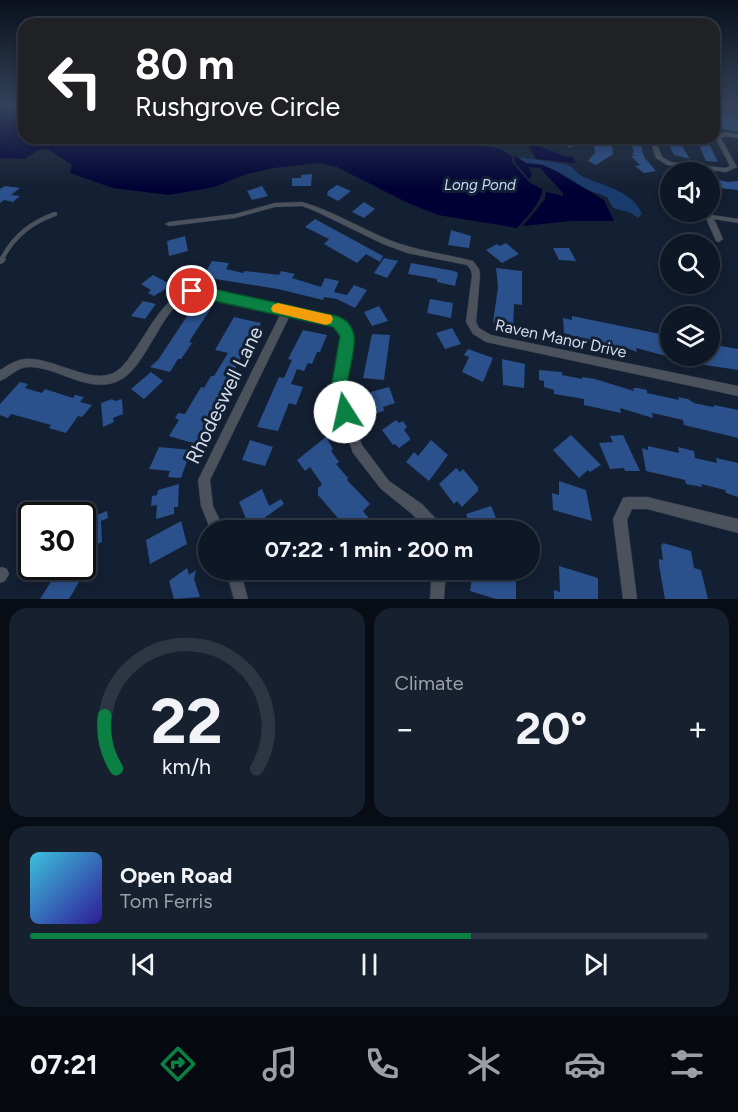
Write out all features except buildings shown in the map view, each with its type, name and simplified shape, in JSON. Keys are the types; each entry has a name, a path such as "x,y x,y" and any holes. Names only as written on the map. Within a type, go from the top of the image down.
{"street":[{"path":"720,136 738,136"},
{"path":"654,144 659,158 669,164 726,170 734,167 720,141"},
{"name":"Raven Manor Drive","path":"169,224 216,219 275,205 302,204 318,209 402,248 470,263 476,275 471,322 476,331 489,339 738,391"},
{"path":"717,234 709,216 738,221"},
{"path":"0,376 21,364 30,363 96,380 111,379 128,367 175,302 192,291 337,322 345,328 348,336 338,394 357,449 385,485 417,509 427,520"},
{"name":"Rhodeswell Lane","path":"213,520 207,506 204,480 287,311"},
{"path":"630,599 620,519 628,503 647,503 738,526"},
{"path":"236,580 242,599"},
{"path":"437,599 439,580"}],"lane":[{"path":"1,260 12,242 41,220 55,214"}],"shaded area":[{"path":"518,157 570,166 580,175 624,194 638,206 642,214 638,218 631,213 613,208 607,197 575,185 558,172 543,165 526,163"}],"water":[{"name":"Long Pond","path":"0,133 18,133 18,144 447,144 485,146 506,152 529,182 542,189 533,210 517,228 438,215 406,202 337,167 320,163 273,168 247,174 214,187 169,195 113,188 70,173 72,165 48,149 39,150 24,159 0,158"},
{"path":"528,145 572,157 576,163 536,159"},
{"path":"513,155 526,163 543,165 558,172 604,200 614,221 571,221 523,226 545,199 546,192 563,196 563,193 540,168 528,167 532,174 529,179 515,162"}],"slow traffic":[{"path":"278,309 326,319"}],"route":[{"path":"192,291 337,322 345,328 348,336 338,394 345,412"}]}
